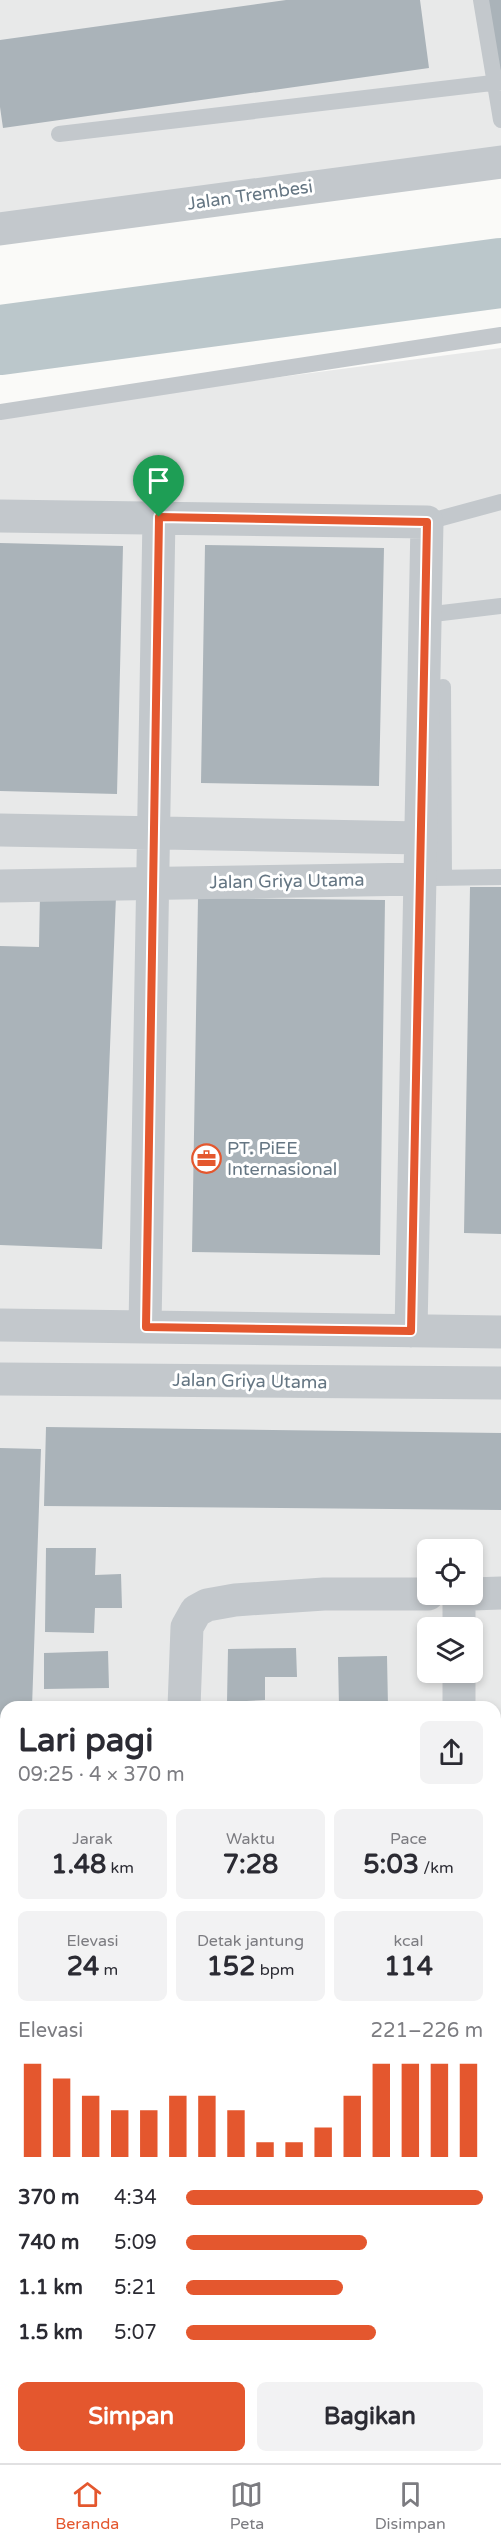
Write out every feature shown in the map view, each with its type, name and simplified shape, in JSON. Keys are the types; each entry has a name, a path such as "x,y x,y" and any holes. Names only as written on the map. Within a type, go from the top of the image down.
{"street":[{"name":"Jalan Trembesi","path":"0,229 501,162"},
{"path":"0,516 427,522 421,838 432,878 411,1331"},
{"path":"146,1327 159,517"},
{"path":"0,830 421,838"},
{"name":"Jalan Griya Utama","path":"0,886 432,878"},
{"path":"0,1325 501,1332"},
{"name":"Jalan Griya Utama","path":"0,1378 501,1383"},
{"path":"483,1594 501,1593"},
{"path":"184,1701 187,1627 196,1611 207,1605 235,1600 324,1594 417,1594"},
{"path":"459,1683 459,1701"}],"lane":[{"path":"482,0 498,82 501,120"},
{"path":"58,134 498,82"},
{"path":"0,412 501,335"},
{"path":"427,522 501,502"},
{"path":"425,615 501,606"},
{"path":"443,687 432,878 501,877"}],"shaded area":[{"path":"0,0 501,0 501,166 0,232"},
{"path":"501,348 501,1701 0,1701 0,414"}],"building":[{"path":"286,0 420,0 429,68 3,128 0,107 0,40"},
{"path":"486,0 501,0 501,74"},
{"path":"0,543 123,546 117,794 0,791"},
{"path":"205,545 384,548 379,786 201,783"},
{"path":"470,887 501,887 501,1234 464,1233"},
{"path":"40,894 116,896 102,1249 0,1245 0,946 39,947"},
{"path":"198,898 385,900 380,1255 192,1252"},
{"path":"46,1427 501,1433 501,1510 44,1506"},
{"path":"0,1448 41,1449 32,1701 0,1701"},
{"path":"46,1548 96,1548 95,1575 121,1574 122,1608 95,1608 94,1633 45,1632"},
{"path":"296,1648 297,1677 265,1677 265,1700 227,1701 228,1649"},
{"path":"108,1651 109,1688 44,1689 44,1653"},
{"path":"387,1656 388,1701 339,1701 338,1657"}],"waterway":[{"path":"0,340 501,273"}],"place":[{"name":"PT. PiEE Internasional","path":"206,1158"}],"route":[{"path":"159,517 427,522 411,1331 146,1327 159,517"}]}
